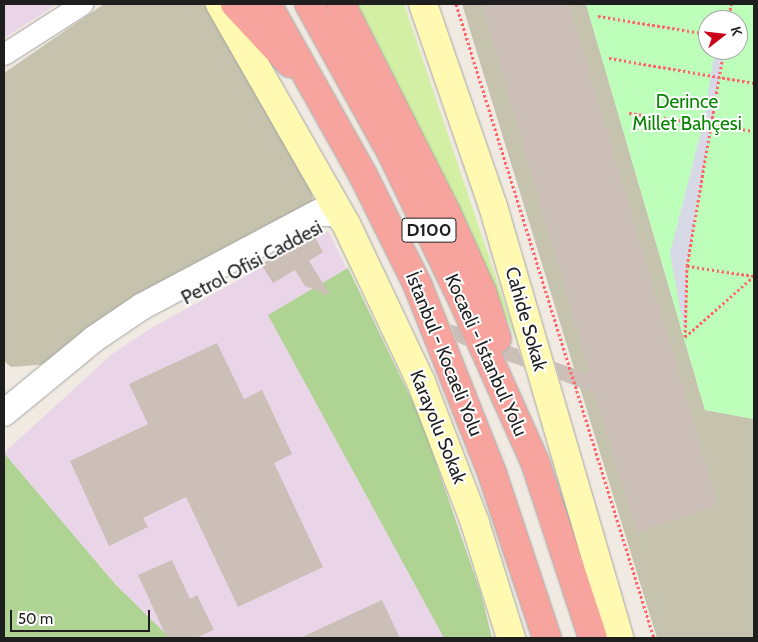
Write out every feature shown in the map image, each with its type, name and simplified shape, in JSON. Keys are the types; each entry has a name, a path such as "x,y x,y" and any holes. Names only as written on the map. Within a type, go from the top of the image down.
{"highway":[{"path":"235,4 318,91"},
{"name":"İstanbul - Kocaeli Yolu","path":"267,4 318,91 418,286 492,474 547,638"},
{"name":"Kocaeli - İstanbul Yolu","path":"309,4 392,154 535,462 593,638"},
{"path":"340,4 482,292 535,462"}],"main road":[{"name":"Karayolu Sokak","path":"220,4 346,224 438,423 511,638"},
{"name":"Cahide Sokak","path":"424,4 493,206 619,638"},
{"name":"Cahide Sokak","path":"443,4 628,638"}],"street":[{"path":"4,54 82,4"},
{"path":"316,170 322,196 318,213"},
{"name":"Petrol Ofisi Caddesi","path":"4,433 50,385 141,307 318,213 336,213 346,224"},
{"name":"Petrol Ofisi Caddesi","path":"50,385 148,319 324,224 346,224"},
{"path":"7,402 50,385"}],"path":[{"path":"456,4 654,638"},
{"path":"598,16 698,32"},
{"path":"609,58 754,82"},
{"path":"722,60 688,266 685,337 754,276"},
{"path":"629,113 754,131"},
{"path":"688,266 754,276"}],"shaded area":[{"path":"4,4 57,4 4,38"},
{"path":"104,4 205,4 308,174 314,205 50,364 11,367 4,361 4,73"},
{"path":"462,4 586,4 705,410 754,419 754,638 657,638"},
{"path":"713,60 722,60 687,266 685,337 670,253 703,124"},
{"path":"328,231 420,417 481,594 492,638 170,638 115,584 4,453 112,354 153,327"}],"green space":[{"path":"357,4 404,4 518,343 390,68"},
{"name":"Derince Millet Bahçesi","path":"586,4 754,4 754,419 705,410"},
{"path":"348,268 420,417 481,594 492,638 444,638 268,315"},
{"path":"4,453 115,584 170,638 4,638"}],"building":[{"path":"482,4 569,4 718,505 637,532 594,393 560,380 555,362 590,374"},
{"path":"314,235 323,252 309,261 331,296 305,286 295,270 273,283 261,264"},
{"path":"450,324 458,327 466,346 457,342"},
{"path":"217,343 244,399 262,390 292,454 274,463 323,567 238,607 186,497 143,518 148,527 109,546 70,461 148,424 129,384"},
{"path":"510,346 518,349 524,367 507,361 503,353"},
{"path":"172,560 190,599 197,595 214,630 196,638 167,638 138,575"},
{"path":"382,600 400,638 300,638"}]}
